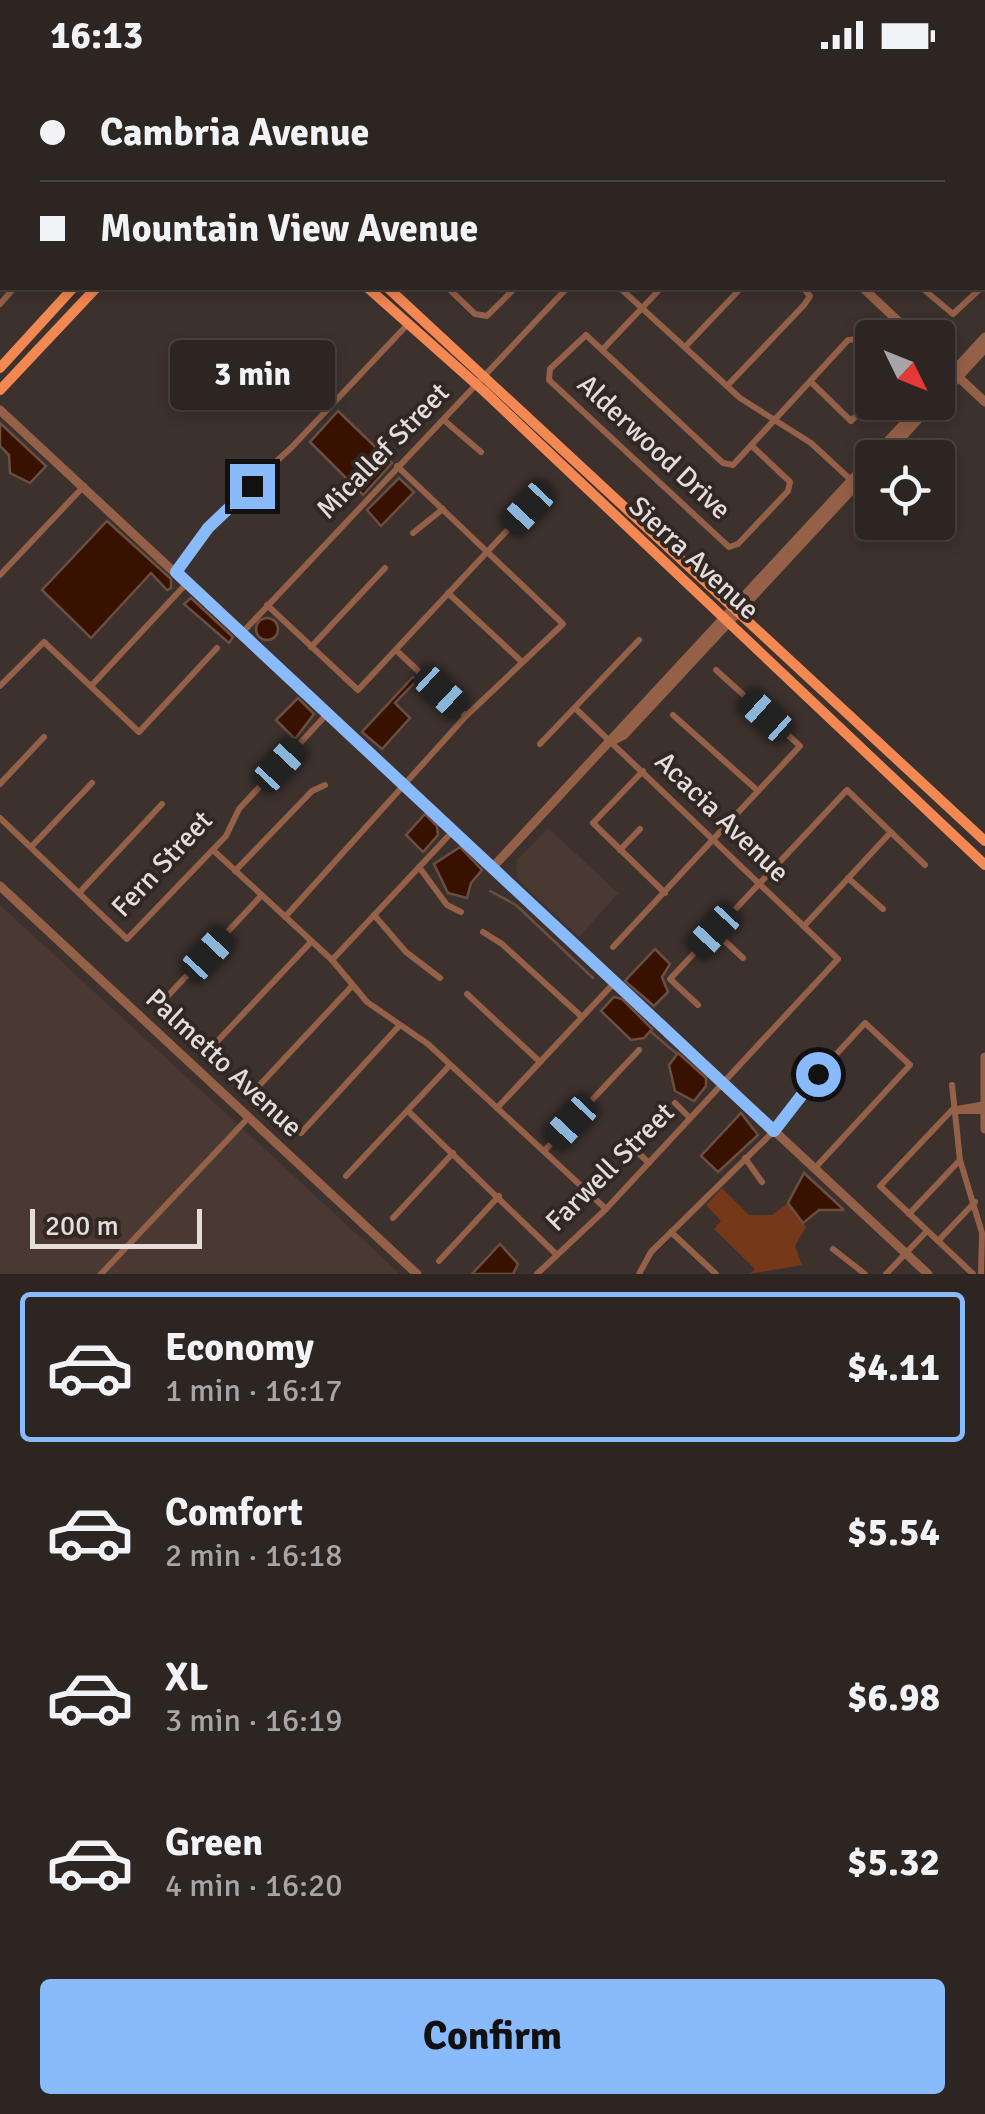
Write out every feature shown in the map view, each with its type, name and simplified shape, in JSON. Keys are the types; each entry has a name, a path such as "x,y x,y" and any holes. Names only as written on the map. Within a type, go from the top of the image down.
{"main road":[{"path":"0,368 71,290"},
{"path":"0,390 94,290"},
{"name":"Sierra Avenue","path":"370,290 478,386 985,865"},
{"name":"Sierra Avenue","path":"390,290 985,841"}],"street":[{"path":"450,290 476,314 487,316 513,290"},
{"name":"Micallef Street","path":"242,633 568,290"},
{"path":"624,290 727,386 811,444 851,480"},
{"path":"659,290 604,348 723,463 733,465 848,340 855,339"},
{"path":"685,347 739,290"},
{"path":"727,386 810,296 805,290"},
{"path":"865,290 897,320"},
{"path":"872,296 878,290"},
{"path":"924,290 953,314 979,290"},
{"path":"176,572 230,504 292,447 408,323"},
{"name":"Alderwood Drive","path":"604,348 586,335 550,368 549,380 729,547 738,544 788,491 790,482 750,445"},
{"path":"956,375 985,338"},
{"path":"956,375 985,348"},
{"path":"956,375 985,402"},
{"path":"810,382 851,421 855,417"},
{"path":"0,410 928,1274"},
{"path":"736,609 907,420"},
{"path":"900,440 918,420"},
{"path":"445,421 481,452"},
{"path":"284,917 406,787 466,716 520,660 548,640 562,620 397,466"},
{"path":"0,575 84,486"},
{"path":"492,867 855,486"},
{"path":"267,605 358,690 528,508 537,506"},
{"path":"414,533 442,508"},
{"path":"311,646 385,568"},
{"path":"91,686 187,583"},
{"path":"448,593 520,660"},
{"path":"540,744 639,640"},
{"path":"0,686 40,642 139,732 217,648"},
{"path":"396,650 466,716"},
{"path":"613,947 800,746 716,670"},
{"name":"Acacia Avenue","path":"575,708 838,959"},
{"name":"Fern Street","path":"80,893 127,939 226,836 238,808 328,713"},
{"path":"673,715 758,791"},
{"path":"0,784 44,737"},
{"path":"642,770 593,823 666,893"},
{"path":"32,848 92,783"},
{"path":"235,871 312,790 325,785"},
{"path":"698,1005 670,979 846,790 925,865"},
{"path":"0,818 80,893 162,804"},
{"path":"620,850 640,829"},
{"path":"332,960 452,830"},
{"path":"804,926 891,832"},
{"path":"213,850 260,898 332,960 352,986 399,1026 421,1038 606,1209"},
{"path":"419,867 448,905 462,912"},
{"path":"848,878 883,910"},
{"name":"Palmetto Avenue","path":"0,886 417,1274"},
{"path":"164,1000 260,898"},
{"path":"374,915 406,952 440,978"},
{"path":"714,931 742,958"},
{"path":"483,932 502,944 582,1017"},
{"path":"210,1049 310,942"},
{"name":"Farwell Street","path":"537,1274 606,1209 838,959"},
{"path":"497,1108 615,982"},
{"path":"255,1090 352,986"},
{"path":"467,994 540,1062"},
{"path":"639,1274 671,1232 774,1131 795,1099 865,1023 910,1064 815,1168"},
{"path":"301,1133 399,1026"},
{"path":"544,1151 639,1050"},
{"path":"985,1057 985,1129"},
{"path":"346,1176 450,1065"},
{"path":"952,1085 960,1160 976,1202 982,1233 980,1274"},
{"path":"675,1104 690,1118"},
{"path":"973,1274 880,1186 952,1110 984,1108"},
{"path":"408,1110 556,1254"},
{"path":"101,1274 249,1118"},
{"path":"634,1148 649,1162"},
{"path":"393,1218 453,1153"},
{"path":"746,1158 762,1182"},
{"path":"909,1214 960,1160"},
{"path":"439,1261 499,1196"},
{"path":"938,1241 976,1202"},
{"path":"886,1274 928,1231"},
{"path":"671,1232 716,1274"},
{"path":"833,1250 866,1274"}],"shaded area":[{"path":"338,411 392,463 363,495 310,442"},
{"path":"0,423 46,466 30,483 10,473 9,455 0,446"},
{"path":"399,478 414,492 381,526 367,510"},
{"path":"107,521 171,579 171,588 167,590 151,573 91,638 42,590"},
{"path":"191,598 233,637 229,643 184,604"},
{"path":"267,618 275,621 275,637 267,640 259,637 256,629 259,621"},
{"path":"413,677 417,680 395,703 410,718 382,749 362,732"},
{"path":"298,698 314,714 295,739 276,720"},
{"path":"425,814 437,826 438,835 423,852 406,835"},
{"path":"548,828 618,893 579,937 516,878 517,860"},
{"path":"460,847 482,870 471,883 467,898 448,893 434,864"},
{"path":"0,905 400,1274 0,1274"},
{"path":"655,949 670,964 662,977 668,992 654,1006 625,981"},
{"path":"614,997 622,999 652,1029 644,1038 631,1040 601,1011"},
{"path":"678,1053 706,1078 706,1086 694,1101 675,1091 669,1065"},
{"path":"741,1113 758,1135 718,1172 701,1156"},
{"path":"804,1173 843,1210 819,1210 803,1223 788,1203"},
{"path":"722,1188 749,1215 772,1215 788,1203 806,1227 795,1246 802,1265 750,1274 755,1269 714,1229 721,1221 706,1205"},
{"path":"500,1244 518,1264 513,1274 472,1274"}],"waterway":[{"path":"490,891 516,905 593,978"},
{"path":"650,1031 677,1054"}],"route":[{"path":"252,486 208,528 176,572 774,1131 818,1074"}]}
